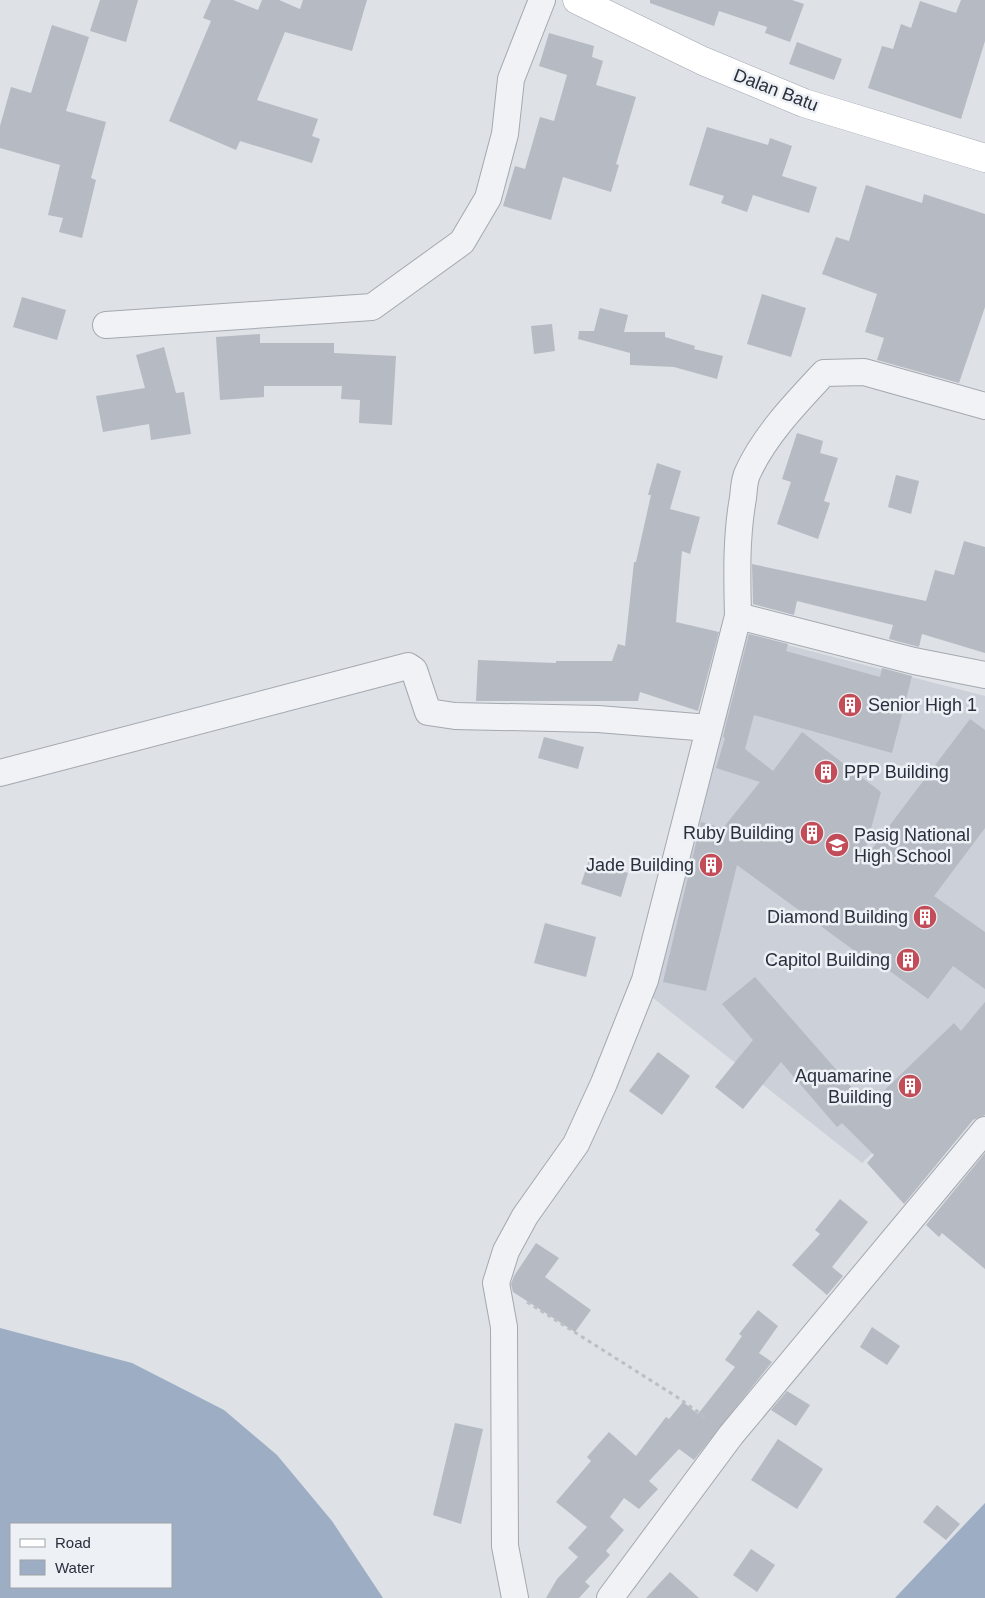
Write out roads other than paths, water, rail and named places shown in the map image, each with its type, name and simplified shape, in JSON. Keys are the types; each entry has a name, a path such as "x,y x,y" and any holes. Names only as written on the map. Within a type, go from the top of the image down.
{"main road":[{"name":"Dalan Batu","path":"577,0 703,61 804,103 985,158"}],"street":[{"path":"106,325 372,307 462,242 488,198 504,134 511,79 542,0"},
{"path":"515,1598 505,1546 504,1327 496,1283 506,1251 525,1216 576,1144 604,1083 645,980 738,616 736,555 739,517 747,474 765,443 798,400 824,373 864,372 985,406"},
{"path":"738,616 914,661 985,675"},
{"path":"0,773 408,666 414,670 428,712 455,716 598,719 709,728"},
{"path":"610,1598 731,1435 985,1130"}],"water":[{"path":"0,1328 132,1363 224,1410 277,1455 332,1521 383,1598 0,1598"},
{"path":"985,1503 985,1598 895,1598"}],"place":[{"name":"Senior High 1","path":"850,705"},
{"name":"PPP Building","path":"826,772"},
{"name":"Ruby Building","path":"812,833"},
{"name":"Pasig National High School","path":"837,845"},
{"name":"Jade Building","path":"711,865"},
{"name":"Diamond Building","path":"925,917"},
{"name":"Capitol Building","path":"908,960"},
{"name":"Aquamarine Building","path":"910,1086"}]}
